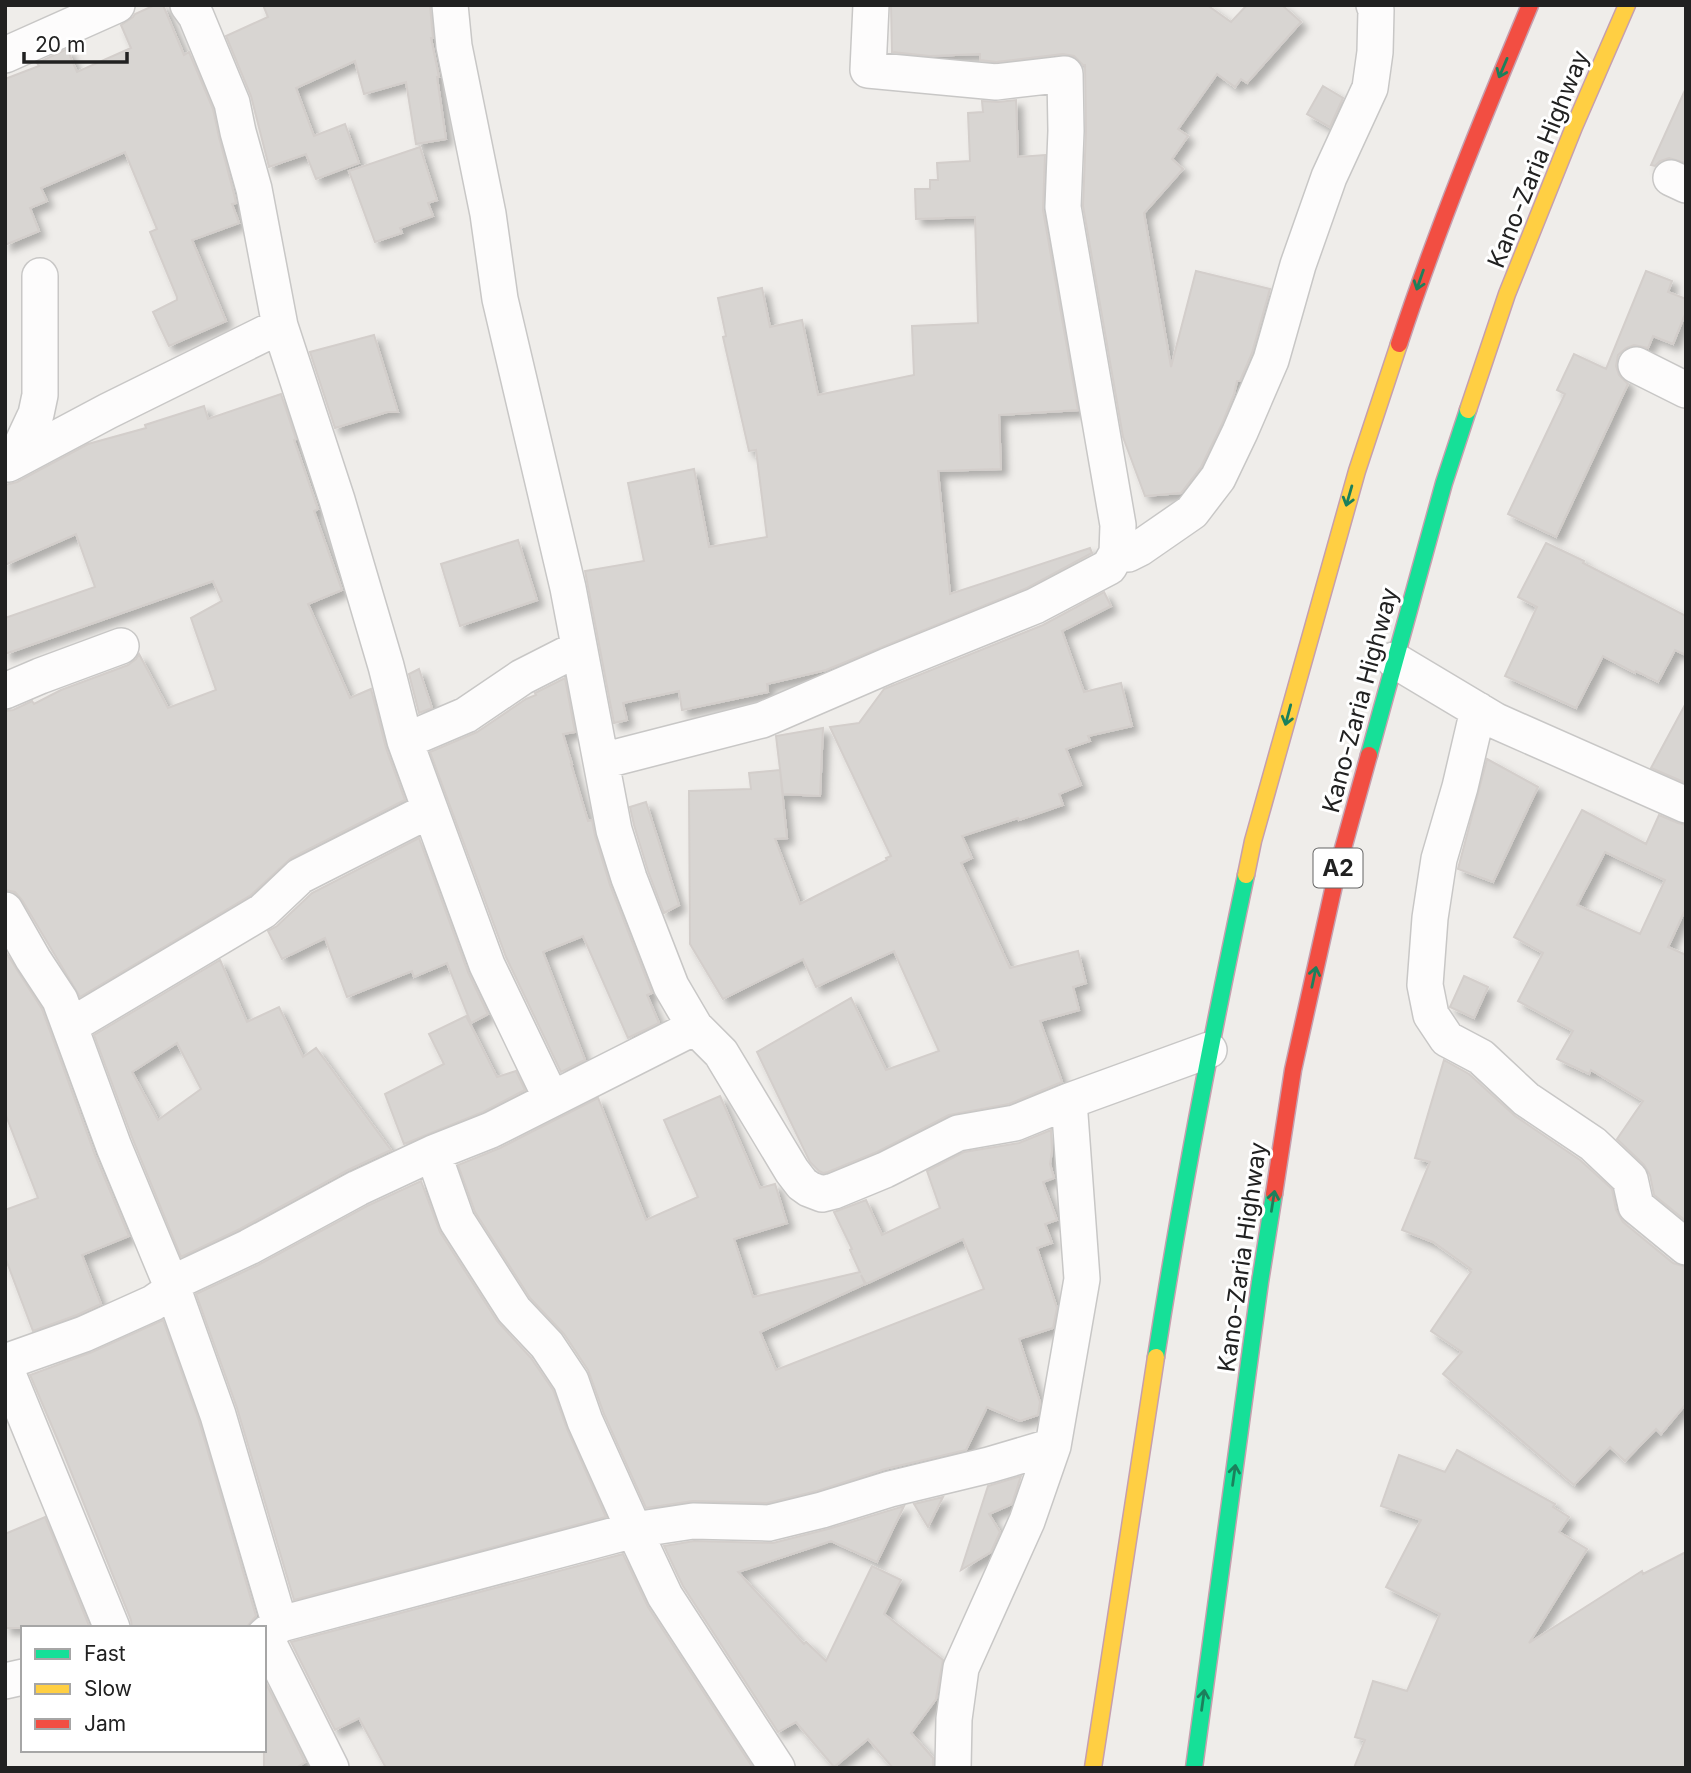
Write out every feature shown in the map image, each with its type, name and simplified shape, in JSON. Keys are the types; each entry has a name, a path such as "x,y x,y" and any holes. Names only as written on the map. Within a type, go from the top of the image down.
{"highway":[{"path":"1093,1768 1167,1285 1209,1049 1253,841 1357,471 1421,278 1488,104 1530,5"},
{"name":"Kano-Zaria Highway","path":"1194,1768 1260,1282 1293,1070 1339,863 1444,483 1507,294 1574,127 1627,5"}],"street":[{"path":"5,55 117,5"},
{"path":"188,5 196,16 232,103 254,190 280,326 337,500 405,741 487,965 551,1098"},
{"path":"450,5 454,46 488,214 500,299 568,588 614,830 629,878 671,986 695,1027 721,1053 792,1171 809,1189 822,1194 834,1191 885,1170 958,1133 1014,1123 1209,1049"},
{"path":"602,761 762,720 1035,606 1108,567 1117,553 1118,525 1063,207 1065,74 996,82 868,70 871,5"},
{"path":"1117,553 1128,554 1140,548 1192,512 1218,478 1240,432 1271,359 1298,265 1329,177 1370,88 1375,52 1374,5"},
{"path":"10,463 36,414 40,395 40,276"},
{"path":"10,463 280,326"},
{"path":"1636,365 1686,390"},
{"path":"5,691 121,646"},
{"path":"405,741 466,715 522,677 579,649"},
{"path":"1394,660 1496,721 1686,805"},
{"path":"1478,710 1439,859 1430,918 1425,985 1431,1014 1447,1039 1481,1056 1526,1099 1593,1144 1630,1179 1636,1206 1686,1247"},
{"path":"70,1026 263,911 300,876 430,810"},
{"path":"5,910 33,959 61,1000 114,1147 173,1289 218,1415 270,1632 331,1768"},
{"path":"5,1362 84,1334 153,1303 173,1289 181,1279 249,1247 358,1188 433,1153 491,1130 695,1027"},
{"path":"953,1768 954,1720 961,1668 1027,1521 1053,1446 1082,1279 1069,1101"},
{"path":"433,1153 457,1221 514,1310 547,1345 571,1381 585,1421 665,1596 777,1768"},
{"path":"5,1367 111,1626"},
{"path":"270,1632 634,1530 693,1521 769,1523 1053,1446"}],"building":[{"path":"155,5 163,5 184,55 189,52 213,109 236,203 232,204 239,223 192,240 226,321 169,346 153,312 177,300 177,297 150,232 157,229 125,152 41,188 47,201 30,208 39,231 5,245 5,79 39,66 37,63 67,49 77,72 131,48 121,25 135,14"},
{"path":"263,5 430,5 431,38 439,77 446,139 416,144 406,82 364,94 355,61 296,88 314,136 345,124 359,163 316,179 306,154 269,167 251,96 226,36 268,17"},
{"path":"891,5 1207,5 1231,22 1247,5 1282,5 1301,22 1247,83 1241,79 1235,87 1217,74 1178,129 1188,136 1172,159 1183,169 1144,213 1171,367 1196,271 1270,289 1252,353 1240,381 1237,381 1222,424 1201,467 1181,493 1145,496 1123,437 1083,206 1085,65 1074,56 1063,54 996,62 980,60 980,54 930,56 892,52"},
{"path":"1323,86 1343,98 1330,127 1307,114"},
{"path":"1686,88 1686,163 1669,158 1655,166 1651,165"},
{"path":"1016,100 1018,157 1045,155 1043,210 1078,410 999,415 1001,469 938,471 950,594 1090,548 1092,553 1027,588 826,670 767,684 768,692 682,710 679,691 623,703 627,720 614,723 585,571 644,561 628,483 694,469 709,547 767,537 756,450 749,451 723,337 726,336 718,298 762,288 770,327 802,320 818,395 914,375 912,326 978,323 975,217 916,219 915,189 930,189 930,180 938,180 937,163 970,161 968,113 983,112 982,101"},
{"path":"420,147 437,200 428,203 433,216 400,228 402,233 375,242 349,171"},
{"path":"1646,271 1672,281 1668,292 1686,299 1686,312 1673,344 1653,336 1648,348 1634,345 1618,355 1616,366 1619,375 1628,384 1556,537 1508,514 1565,394 1557,390 1574,354 1606,369"},
{"path":"374,335 398,412 387,412 335,428 310,352"},
{"path":"281,394 318,509 314,511 342,590 308,604 350,698 371,689 386,748 405,800 291,858 251,895 80,997 22,900 15,892 5,890 5,711 32,701 34,704 61,690 128,665 139,654 168,708 216,690 191,618 222,601 213,581 5,654 5,618 95,587 76,534 5,565 5,485 17,482 88,444 146,428 145,425 204,406 208,419"},
{"path":"518,540 537,600 460,626 441,564"},
{"path":"1546,543 1686,616 1686,655 1675,650 1658,682 1603,656 1576,708 1505,676 1537,607 1518,597"},
{"path":"1104,592 1111,606 1062,631 1084,692 1121,683 1132,726 1088,736 1090,741 1066,749 1081,785 1059,794 1063,805 962,836 972,858 961,863 1010,968 1078,951 1086,983 1073,987 1079,1010 1040,1021 1062,1082 1009,1104 949,1115 877,1152 823,1173 810,1162 757,1052 851,998 886,1070 939,1051 894,951 816,987 803,959 723,999 690,944 689,791 751,789 749,773 780,770 787,838 775,839 800,904 891,856 830,727 859,723 884,689 1043,625"},
{"path":"419,669 432,708 419,713 409,674"},
{"path":"565,678 575,732 563,734 571,764 588,821 592,820 610,885 652,993 647,995 659,1023 628,1038 583,936 543,952 585,1060 561,1072 506,957 430,752 477,732 536,695 535,693"},
{"path":"1686,703 1686,783 1651,768"},
{"path":"823,728 820,796 783,794 776,736"},
{"path":"1487,759 1538,787 1493,882 1458,869"},
{"path":"646,802 679,905 664,913 648,871 630,807"},
{"path":"1582,810 1646,844 1659,815 1686,825 1686,908 1668,947 1686,955 1686,1221 1654,1195 1650,1175 1644,1165 1617,1139 1643,1101 1591,1070 1589,1074 1557,1059 1573,1031 1518,1001 1543,953 1514,937","holes":["1605,852 1665,880 1640,934 1577,905"]},
{"path":"419,838 468,972 488,1014 471,1023 447,963 414,977 412,971 347,997 325,938 282,959 268,931 312,893"},
{"path":"5,951 42,1009 95,1155 129,1236 82,1255 101,1304 33,1331 5,1257 5,1210 38,1198 5,1113"},
{"path":"220,960 247,1022 279,1007 303,1057 316,1048 391,1150 181,1257 94,1035","holes":["177,1043 201,1089 158,1120 132,1072"]},
{"path":"1464,976 1488,987 1474,1018 1450,1007"},
{"path":"466,1016 497,1077 516,1071 525,1090 483,1112 404,1144 385,1094 444,1064 429,1034"},
{"path":"1444,1060 1469,1074 1515,1116 1580,1160 1612,1189 1616,1210 1623,1222 1673,1263 1686,1267 1686,1404 1661,1434 1656,1429 1625,1461 1610,1447 1574,1485 1443,1374 1462,1352 1431,1331 1471,1269 1433,1242 1402,1230 1430,1162 1415,1158"},
{"path":"720,1096 760,1188 775,1184 787,1223 734,1239 753,1297 860,1272 834,1212 866,1200 882,1235 940,1208 927,1171 964,1152 1019,1143 1051,1130 1050,1164 1054,1178 1043,1182 1057,1220 1045,1224 1052,1243 1037,1248 1057,1308 1053,1328 1019,1339 1040,1402 1038,1415 1020,1421 987,1407 966,1450 885,1469 817,1491 767,1503 693,1501 646,1508 604,1414 588,1370 564,1334 530,1298 475,1212 458,1165 500,1148 598,1098 646,1220 698,1197 664,1120","holes":["963,1239 984,1289 776,1370 760,1332 865,1284 861,1275 866,1284"]},
{"path":"421,1181 440,1232 497,1321 531,1358 553,1390 567,1429 606,1517 294,1600 237,1408 196,1294"},
{"path":"163,1320 199,1421 256,1616 248,1626 132,1626 30,1375 92,1352"},
{"path":"1457,1450 1555,1504 1553,1507 1569,1517 1559,1532 1587,1549 1529,1643 1642,1571 1643,1574 1686,1552 1686,1768 1354,1768 1365,1740 1355,1737 1373,1681 1407,1691 1440,1614 1386,1587 1421,1520 1381,1506 1399,1455 1445,1472"},
{"path":"1021,1476 1012,1504 989,1514 1000,1532 991,1552 961,1570 988,1486"},
{"path":"943,1497 928,1527 914,1504"},
{"path":"904,1506 877,1562 831,1541 738,1572 804,1644 806,1642 826,1661 872,1566 901,1580 884,1614 943,1660 936,1699 911,1733 933,1758 933,1768 893,1768 868,1739 834,1767 796,1722 778,1732 683,1586 664,1546 694,1541 773,1543"},
{"path":"45,1517 89,1626 5,1628 5,1534"},
{"path":"623,1554 648,1607 753,1768 386,1768 359,1718 335,1730 291,1642"},
{"path":"266,1683 305,1762 296,1768 264,1768"}],"traffic: fast":[{"path":"1369,755 1444,483 1468,410"},
{"path":"1156,1357 1198,1115 1246,875"},
{"path":"1194,1768 1274,1194"}],"traffic: slow":[{"path":"1468,410 1507,294 1574,127 1627,5"},
{"path":"1246,875 1253,841 1357,471 1399,344"},
{"path":"1093,1768 1156,1357"}],"traffic: jam":[{"path":"1399,344 1445,216 1530,5"},
{"path":"1274,1194 1293,1070 1339,863 1369,755"}]}
